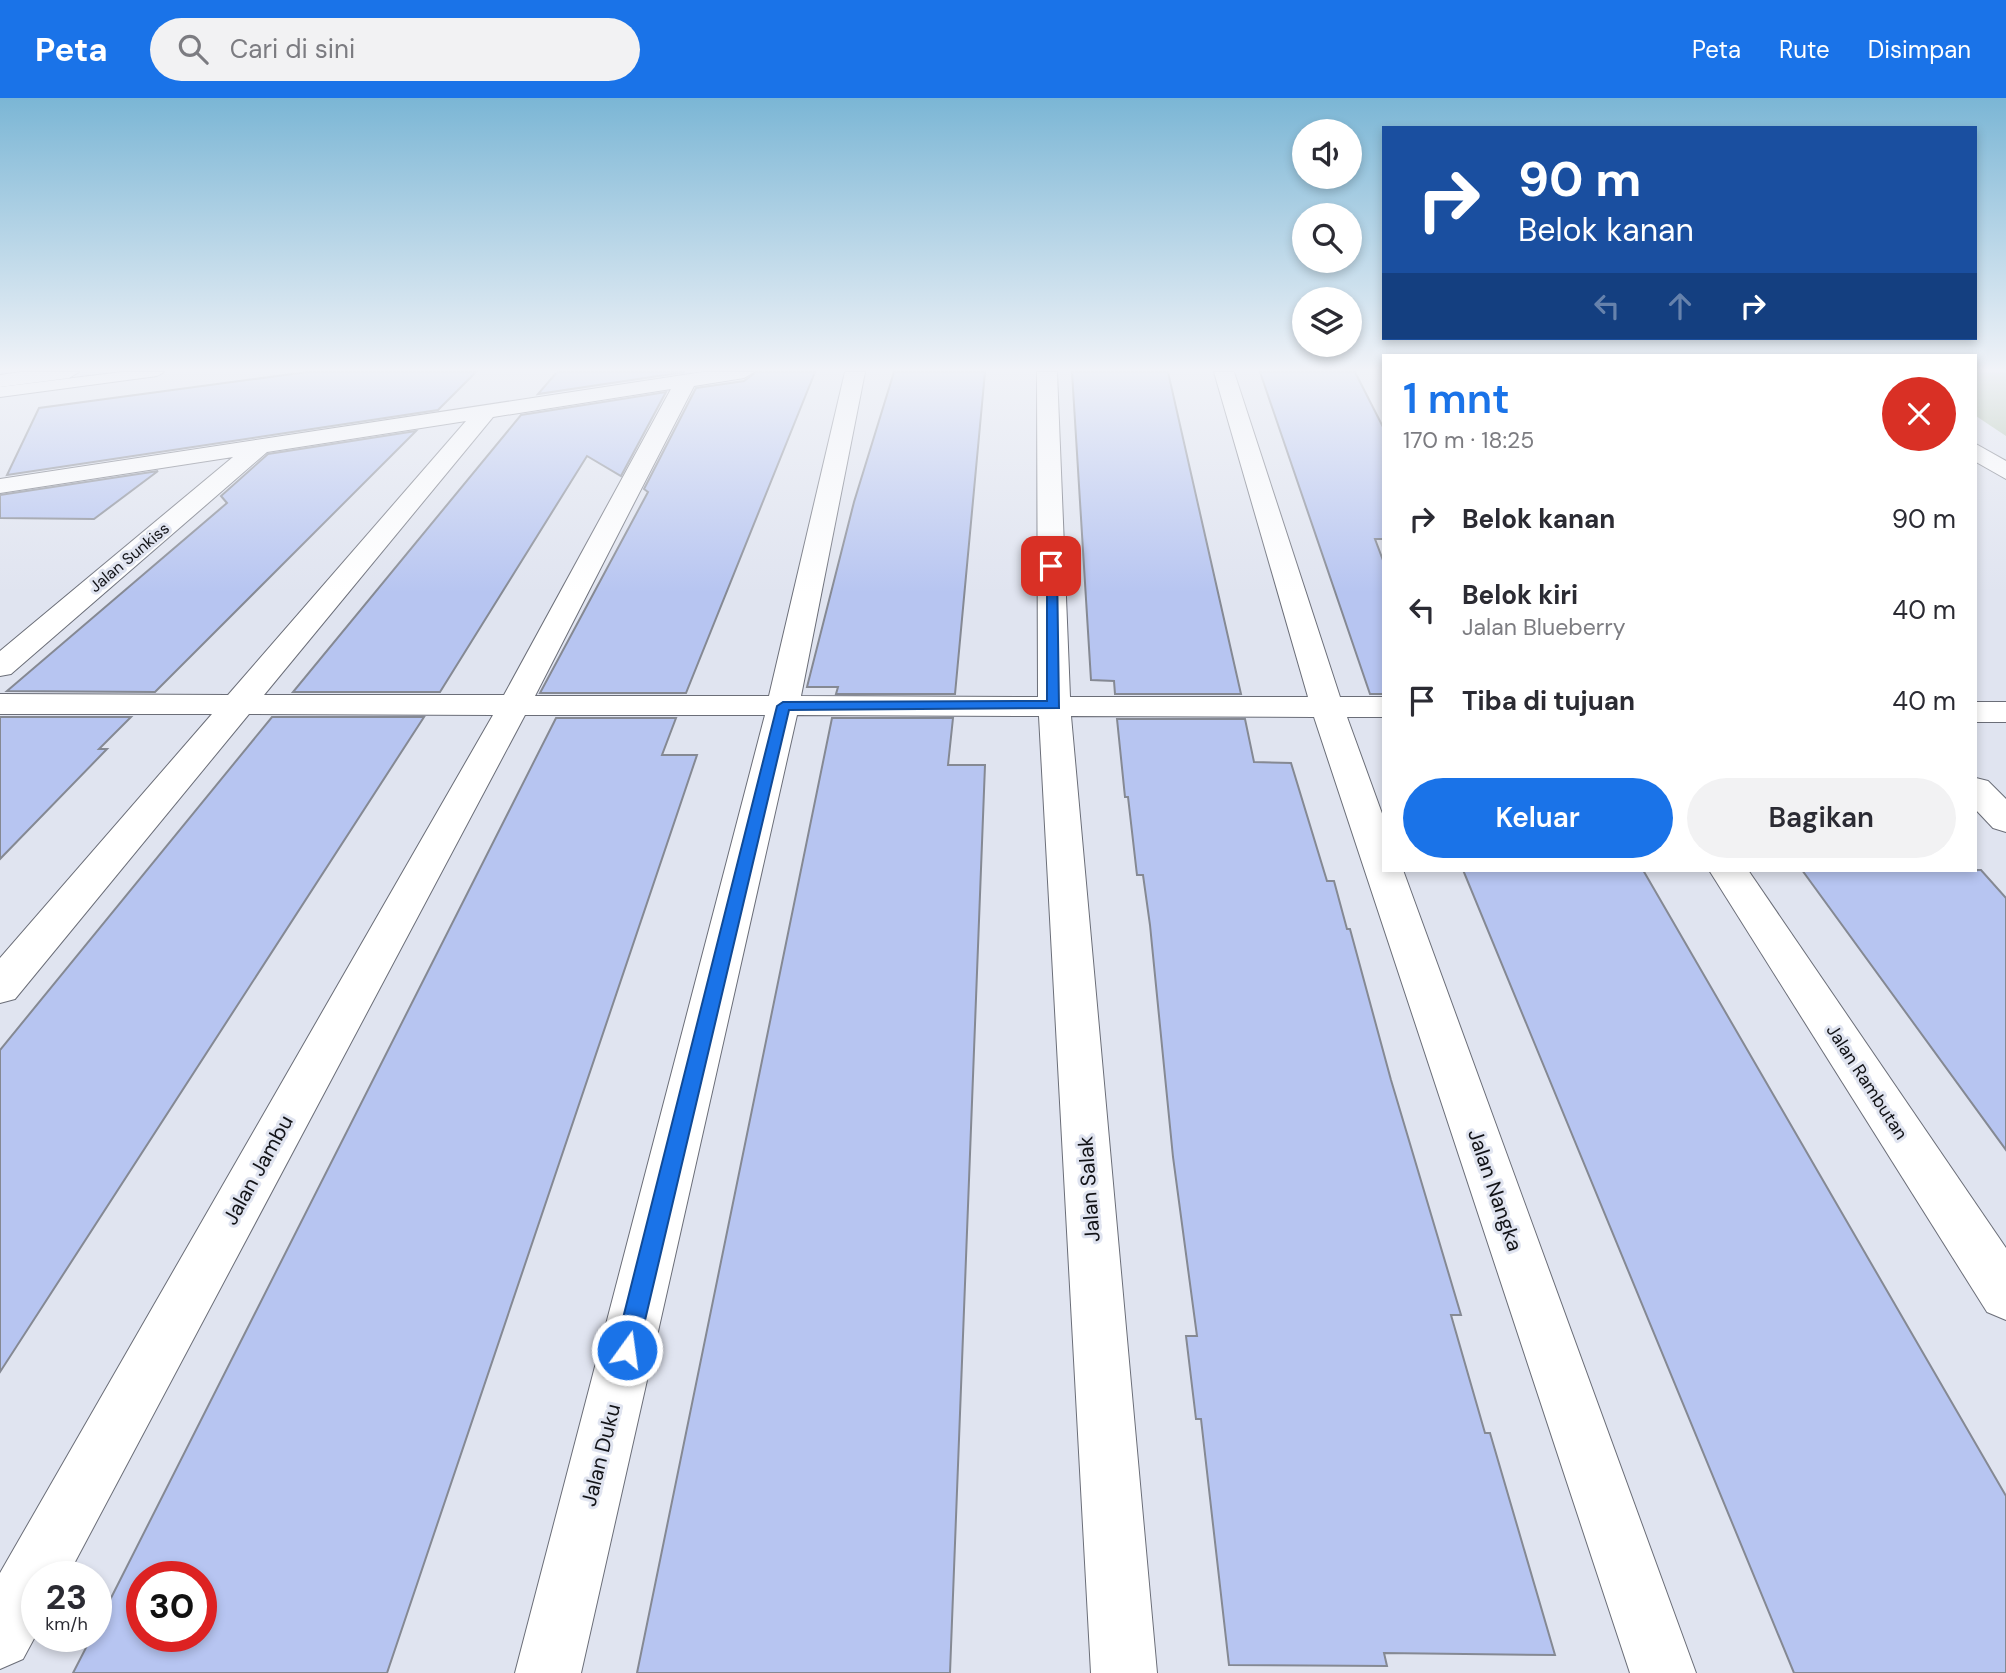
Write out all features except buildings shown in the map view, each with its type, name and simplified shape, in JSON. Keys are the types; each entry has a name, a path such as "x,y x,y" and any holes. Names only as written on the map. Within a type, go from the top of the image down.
{"street":[{"path":"0,486 268,446"},
{"path":"0,987 458,446"},
{"name":"Jalan Jambu","path":"0,1636 515,705 652,446"},
{"name":"Jalan Duku","path":"548,1673 783,706 839,446"},
{"name":"Jalan Salak","path":"1049,446 1054,705 1124,1673"},
{"name":"Jalan Nangka","path":"1247,446 1327,706 1382,864"},
{"name":"Jalan Sunkiss","path":"0,667 258,447"},
{"path":"1977,452 2006,472"},
{"path":"0,704 1382,707"},
{"path":"1977,712 2006,712"},
{"path":"1977,790 2006,820"},
{"name":"Jalan Nangka","path":"1385,872 1663,1673"},
{"name":"Jalan Rambutan","path":"1729,872 2006,1294"}],"route":[{"path":"627,1350 783,706 1054,705 1051,566"}]}
